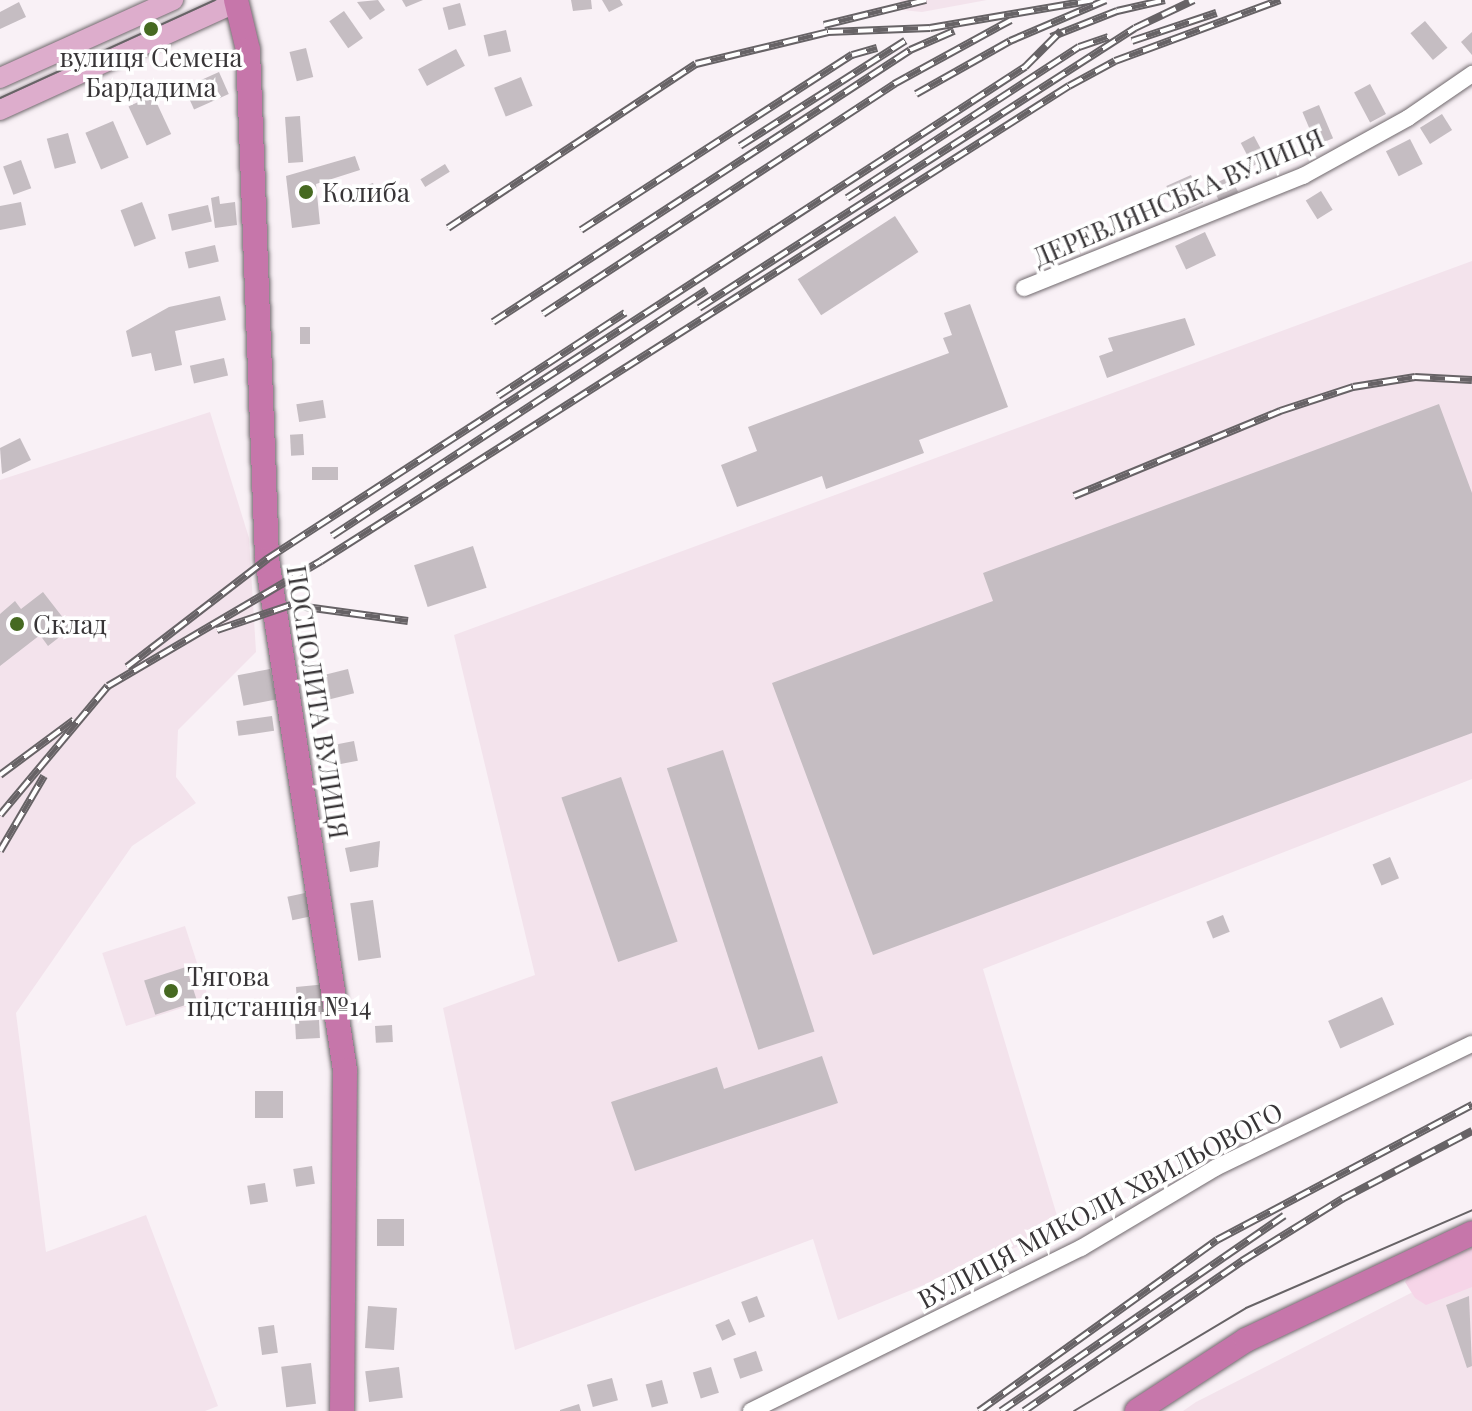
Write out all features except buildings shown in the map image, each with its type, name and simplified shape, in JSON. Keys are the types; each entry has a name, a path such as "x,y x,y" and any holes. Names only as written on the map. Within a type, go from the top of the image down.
{"highway":[{"name":"ПОСПОЛИТА ВУЛИЦЯ","path":"238,1 248,50 268,573 345,1070 342,1411"},
{"path":"1137,1411 1259,1333 1472,1233"}],"main road":[{"path":"0,78 173,0"},
{"path":"0,110 238,1"}],"street":[{"name":"ДЕРЕВЛЯНСЬКА ВУЛИЦЯ","path":"1024,288 1303,176 1408,118 1472,74"},
{"name":"ВУЛИЦЯ МИКОЛИ ХВИЛЬОВОГО","path":"751,1411 1081,1248 1228,1161 1472,1044"}],"shaded area":[{"path":"900,0 987,0 922,12 902,10"},
{"path":"1472,261 1472,779 983,969 1061,1229 838,1320 813,1239 515,1350 443,1008 535,975 454,635"},
{"path":"210,412 249,538 256,652 178,730 176,777 196,803 132,846 16,1013 46,1252 146,1215 218,1406 205,1411 0,1411 0,480"},
{"path":"185,926 209,999 126,1026 102,953"},
{"path":"1472,1248 1472,1287 1426,1305 1415,1298 1405,1282 1409,1276"},
{"path":"1472,1262 1472,1411 1183,1411 1196,1402"}],"tram line":[{"path":"0,98 215,0"},
{"path":"1074,1411 1246,1308 1472,1210"}],"railway":[{"path":"824,25 926,0"},
{"path":"448,228 696,64 828,32 930,28 1093,0"},
{"path":"916,94 1010,41 1106,0"},
{"path":"1051,37 1117,11 1165,0"},
{"path":"699,308 1135,28 1194,0"},
{"path":"0,815 108,686 321,561 1069,86 1115,61 1280,0"},
{"path":"1132,41 1216,13"},
{"path":"543,314 894,84 1011,20"},
{"path":"493,322 910,50 954,31"},
{"path":"127,667 267,559 1025,67 1061,31"},
{"path":"847,198 1079,47 1108,37"},
{"path":"740,146 905,41"},
{"path":"581,230 852,55 877,48"},
{"path":"332,536 706,290"},
{"path":"498,396 625,313"},
{"path":"1074,496 1280,411 1353,387 1415,377 1472,380"},
{"path":"217,630 291,605 408,621"},
{"path":"0,775 74,720"},
{"path":"0,851 44,776"},
{"path":"979,1411 1217,1240 1472,1105"},
{"path":"1024,1411 1242,1261 1342,1199 1472,1131"},
{"path":"1001,1411 1284,1216"}],"place":[{"name":"вулиця Семена Бардадима","path":"151,29"},
{"name":"Колиба","path":"306,192"},
{"name":"Склад","path":"17,624"},
{"name":"Тягова пiдстанцiя №14","path":"171,991"}]}
